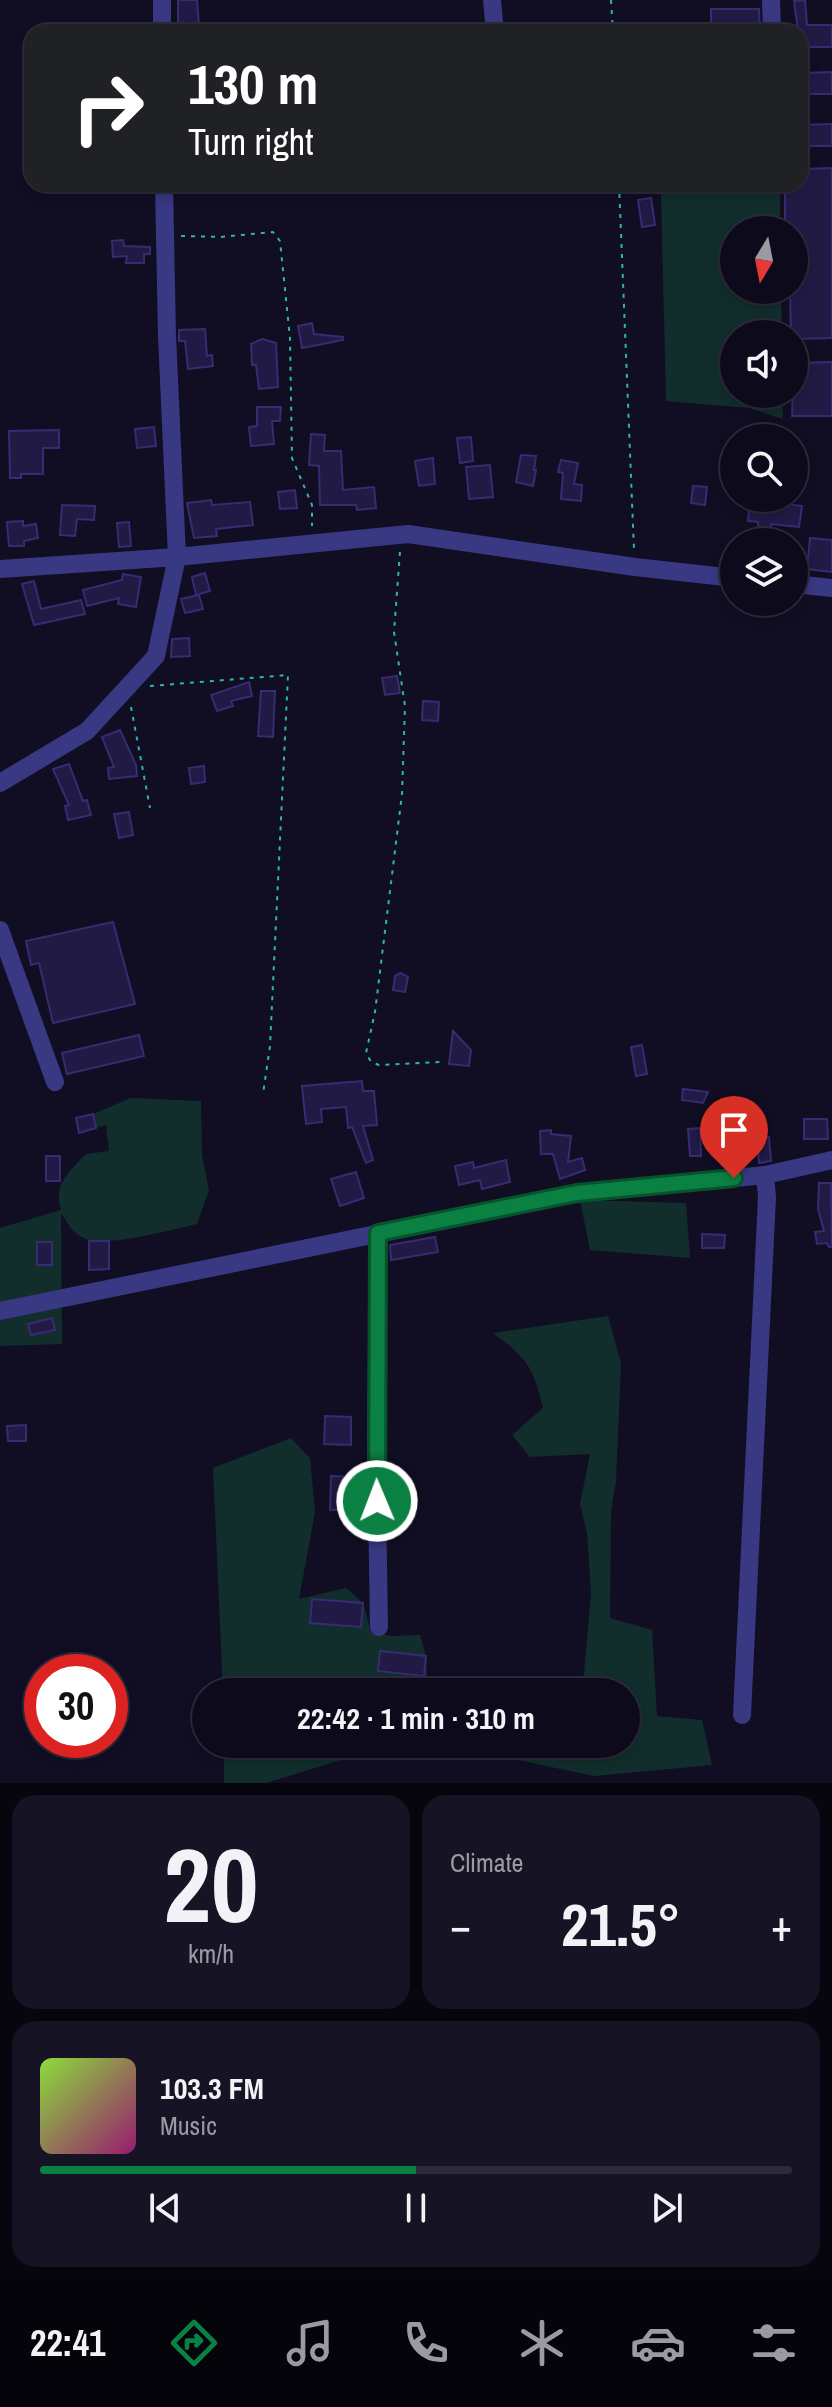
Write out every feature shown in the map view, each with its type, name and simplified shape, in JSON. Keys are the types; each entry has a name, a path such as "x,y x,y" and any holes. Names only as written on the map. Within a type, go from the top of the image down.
{"street":[{"path":"162,0 162,24"},
{"path":"492,0 494,24"},
{"path":"771,0 772,24"},
{"path":"0,783 87,731 156,656 177,557 164,192"},
{"path":"0,569 177,557 401,535 720,576"},
{"path":"808,585 832,588"},
{"path":"0,930 55,1082"},
{"path":"0,1311 577,1193 765,1175 832,1160"},
{"path":"742,1715 767,1197 765,1175"},
{"path":"378,1233 376,1438 379,1627"}],"path":[{"path":"611,0 612,24"},
{"path":"619,192 635,567"},
{"path":"165,235 220,237 273,232 280,241 290,338 292,458 312,505 312,543"},
{"path":"401,535 394,632 405,693 402,794 375,1012 366,1053 371,1062 379,1065 441,1062"},
{"path":"150,808 128,687 288,675 270,1046 263,1094"}],"green space":[{"path":"661,192 780,192 780,216 720,216 720,304 781,304 782,320 720,320 720,406 666,401"},
{"path":"749,408 783,408 783,419"},
{"path":"131,1098 201,1101 202,1155 209,1190 197,1224 140,1237 95,1241 77,1234 61,1213 62,1344 0,1346 0,1228 61,1210 59,1193 69,1173 86,1154 109,1151 106,1125 96,1128 93,1114"},
{"path":"580,1200 686,1203 690,1258 590,1250"},
{"path":"608,1316 621,1363 616,1481 611,1512 610,1618 652,1630 657,1716 702,1720 712,1765 594,1776 502,1758 640,1758 640,1678 583,1678 591,1593 587,1533 580,1504 590,1454 530,1457 512,1435 543,1408 527,1364 493,1333"},
{"path":"291,1438 310,1458 315,1512 299,1599 346,1588 363,1603 371,1632 391,1636 420,1635 426,1656 427,1678 222,1678 213,1468"},
{"path":"224,1758 347,1758 266,1783 224,1783"}],"building":[{"path":"178,0 197,0 199,24 178,24"},
{"path":"805,0 807,24 797,24 794,1"},
{"path":"711,9 759,9 760,24 711,24"},
{"path":"808,25 832,25 832,47 808,47"},
{"path":"832,72 832,94 808,94 808,73"},
{"path":"832,124 832,146 808,146 808,125"},
{"path":"832,168 832,338 808,339 808,320 791,320 790,304 808,304 808,216 785,216 785,192 808,192 808,169"},
{"path":"651,198 655,225 642,227 638,200"},
{"path":"123,240 124,246 150,247 150,254 144,254 144,263 126,263 127,256 113,257 112,241"},
{"path":"312,323 314,334 343,337 343,340 302,348 298,326"},
{"path":"205,329 207,356 212,355 213,366 188,369 185,341 179,341 179,330"},
{"path":"262,339 276,343 278,387 259,389 256,365 252,365 251,344"},
{"path":"832,362 832,416 792,416 792,408 808,408 808,363"},
{"path":"257,407 281,407 280,421 272,421 274,444 251,446 249,427 257,426"},
{"path":"154,427 156,446 137,448 135,429"},
{"path":"59,430 59,448 43,448 43,474 21,474 21,478 10,478 9,431"},
{"path":"311,434 325,435 324,451 341,451 343,490 374,487 376,508 357,510 356,505 320,505 319,466 309,465"},
{"path":"471,437 473,461 460,463 457,438"},
{"path":"521,455 536,456 533,486 516,482"},
{"path":"433,458 435,484 419,486 415,461"},
{"path":"561,460 578,463 574,484 582,485 581,501 561,499 563,473 558,472"},
{"path":"490,465 493,497 469,499 466,467"},
{"path":"693,486 707,487 705,505 691,503"},
{"path":"295,490 297,508 280,509 278,492"},
{"path":"211,500 212,505 250,502 253,525 216,529 217,536 194,538 187,503"},
{"path":"62,505 95,506 94,520 77,519 75,536 60,535"},
{"path":"749,512 801,512 799,527 771,524 771,528 758,528 758,522 748,521"},
{"path":"23,521 23,526 36,524 38,538 24,541 24,546 9,546 7,522"},
{"path":"129,522 131,546 119,547 117,523"},
{"path":"810,538 832,540 832,572 808,569"},
{"path":"205,573 210,591 196,595 192,577"},
{"path":"123,574 141,577 136,607 118,604 119,598 87,606 83,590 122,580"},
{"path":"34,581 41,609 81,600 85,614 34,625 22,584"},
{"path":"199,595 203,609 185,613 181,599"},
{"path":"189,638 190,656 171,657 172,639"},
{"path":"397,676 400,693 385,695 382,678"},
{"path":"249,682 252,696 231,701 233,706 217,711 211,695"},
{"path":"261,691 275,691 273,737 258,736"},
{"path":"423,701 439,702 438,721 422,720"},
{"path":"120,730 136,765 137,776 109,779 108,768 114,767 102,737"},
{"path":"69,764 91,815 68,820 65,806 69,805 53,769"},
{"path":"204,766 205,782 191,784 189,768"},
{"path":"129,812 133,835 119,838 114,814"},
{"path":"113,922 135,1004 53,1023 39,963 31,965 26,941"},
{"path":"401,973 408,977 405,992 393,990 395,976"},
{"path":"453,1031 471,1050 469,1066 449,1064"},
{"path":"139,1035 144,1056 67,1074 62,1053"},
{"path":"642,1045 647,1074 636,1076 631,1047"},
{"path":"362,1081 363,1091 374,1091 377,1125 363,1126 373,1160 366,1163 352,1127 348,1128 346,1107 321,1109 322,1122 306,1124 302,1086"},
{"path":"683,1089 708,1092 703,1103 682,1100"},
{"path":"93,1114 96,1128 79,1133 76,1118"},
{"path":"750,1115 755,1140 733,1144 728,1119"},
{"path":"804,1119 827,1119 828,1139 804,1139"},
{"path":"700,1128 701,1156 690,1156 688,1129"},
{"path":"551,1130 551,1134 571,1136 568,1162 582,1158 585,1170 560,1179 553,1154 541,1154 540,1131"},
{"path":"757,1137 769,1137 771,1161 759,1163"},
{"path":"46,1156 60,1156 60,1181 46,1181"},
{"path":"506,1160 510,1182 482,1189 480,1180 459,1185 455,1166 473,1162 474,1168"},
{"path":"356,1172 364,1198 340,1206 331,1179"},
{"path":"819,1183 831,1183 832,1247 827,1243 817,1244 815,1232 824,1231 818,1209"},
{"path":"702,1234 725,1235 724,1248 702,1248"},
{"path":"435,1237 438,1252 391,1260 390,1245"},
{"path":"89,1241 109,1241 109,1269 89,1270"},
{"path":"37,1242 52,1242 52,1265 37,1265"},
{"path":"52,1318 55,1330 31,1335 28,1324"},
{"path":"325,1416 351,1417 351,1445 324,1444"},
{"path":"26,1425 26,1441 8,1441 7,1426"},
{"path":"331,1476 359,1477 358,1510 330,1510"},
{"path":"312,1599 363,1603 361,1627 310,1623"},
{"path":"380,1651 426,1656 424,1676 378,1671"}],"route":[{"path":"377,1501 378,1233 577,1193 734,1178"}]}
